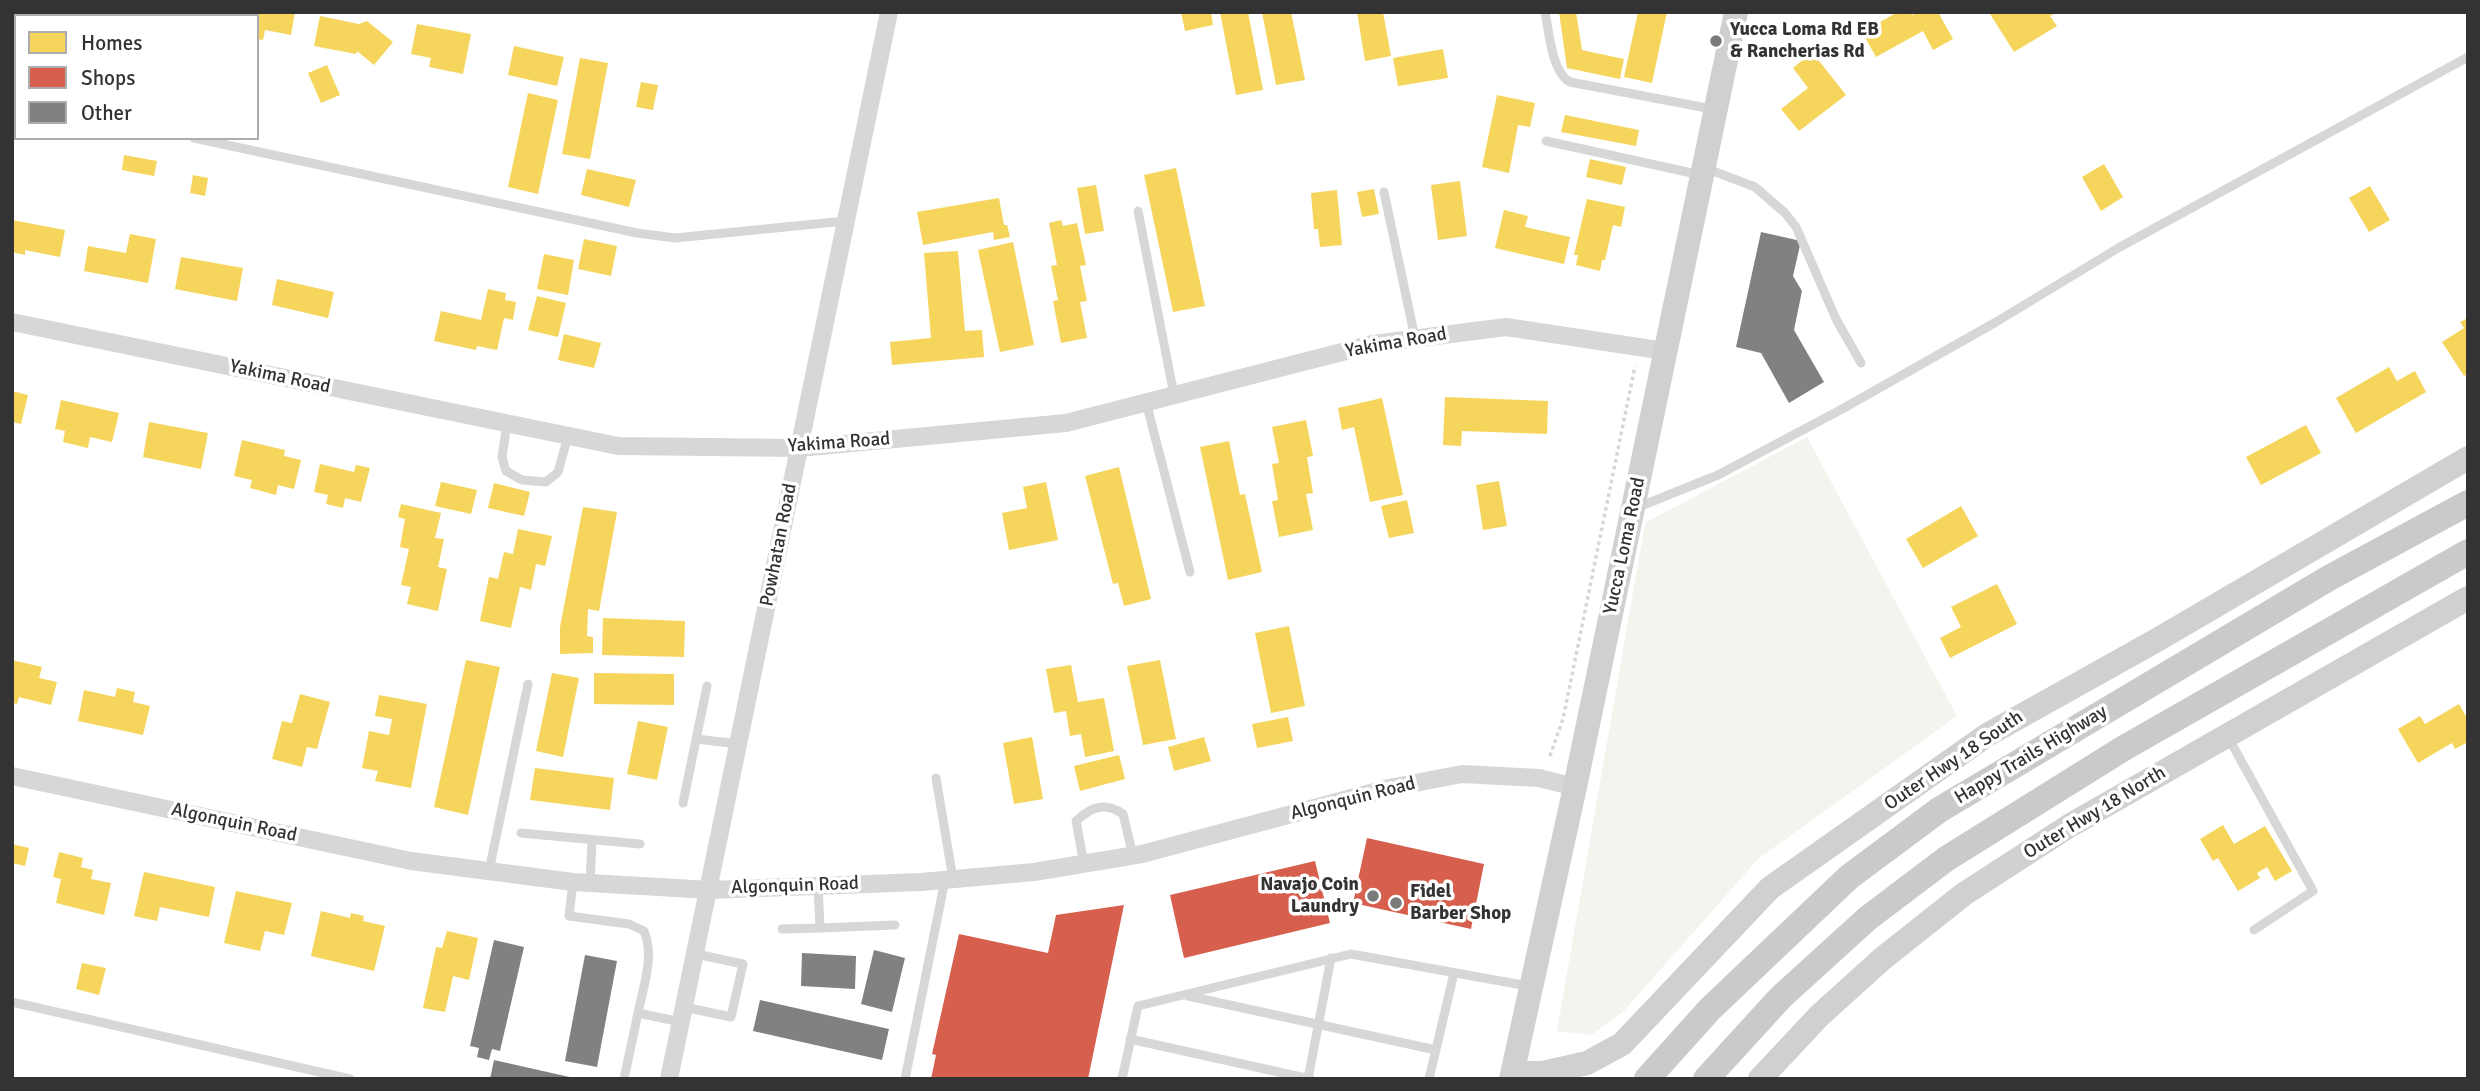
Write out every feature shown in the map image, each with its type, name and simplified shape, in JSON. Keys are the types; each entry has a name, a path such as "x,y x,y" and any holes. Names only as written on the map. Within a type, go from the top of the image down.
{"main road":[{"name":"Happy Trails Highway","path":"1647,1079 1710,1009 1840,886 1939,810 2329,578 2468,503"},
{"path":"1706,1079 1782,997 1868,918 1946,859 2124,748 2468,552"}],"street":[{"name":"Powhatan Road","path":"669,1079 890,12"},
{"name":"Yucca Loma Road","path":"1512,1076 1575,787 1736,12"},
{"name":"Yakima Road","path":"12,322 618,446 799,448 1066,423 1373,344 1506,327 1665,351"},
{"name":"Outer Hwy 18 South","path":"1512,1076 1543,1073 1587,1063 1622,1044 1770,888 1987,734 2157,640 2468,458"},
{"name":"Outer Hwy 18 North","path":"1760,1079 1819,1016 1882,959 1964,894 2069,826 2468,598"},
{"name":"Algonquin Road","path":"12,776 411,861 581,883 710,890 949,879 1034,872 1133,856 1389,788 1462,774 1539,778 1575,787"}],"lane":[{"path":"1545,12 1556,66 1563,79 1716,110"},
{"path":"1633,509 1718,475 1844,408 1996,322 2120,247 2468,57"},
{"path":"203,140 541,213 675,238 846,223"},
{"path":"1546,141 1703,171 1755,187 1785,213 1796,227 1836,319 1861,363"},
{"path":"1384,192 1415,338"},
{"path":"1138,211 1174,395"},
{"path":"1146,402 1190,572"},
{"path":"506,423 502,457 506,471 522,480 546,481 558,472 568,436"},
{"path":"489,871 528,684"},
{"path":"683,803 707,686"},
{"path":"2227,736 2313,891 2254,930"},
{"path":"696,739 739,744"},
{"path":"905,1079 949,879 936,778"},
{"path":"1084,864 1076,821 1088,810 1105,807 1123,814 1133,856"},
{"path":"521,833 640,844"},
{"path":"592,840 569,916 629,925 644,930 649,942 648,965 624,1079"},
{"path":"818,885 820,928"},
{"path":"782,929 895,925"},
{"path":"638,1013 731,1017 743,964 696,954"},
{"path":"1122,1079 1138,1006 1331,958 1351,954 1531,987"},
{"path":"1130,1039 1308,1079 1331,958"},
{"path":"1429,1079 1454,973"},
{"path":"1184,995 1436,1050"},
{"path":"12,1002 350,1079"}],"path":[{"path":"1550,756 1563,719 1636,360"}],"shaded area":[{"path":"1807,437 1957,716 1758,859 1624,1011 1591,1035 1557,1031 1645,523"}],"building: Homes":[{"path":"295,12 291,35 265,30 263,40 259,39 259,14 227,14"},
{"path":"1181,12 1211,12 1213,25 1185,31"},
{"path":"1220,12 1248,12 1263,90 1236,95"},
{"path":"1262,12 1291,12 1305,80 1276,85"},
{"path":"1357,12 1383,12 1391,56 1365,61"},
{"path":"1559,12 1576,12 1582,50 1624,59 1620,79 1567,68"},
{"path":"1638,12 1667,12 1652,83 1624,77"},
{"path":"1898,12 1911,12 1912,15 1918,12 1938,12 1953,39 1933,50 1923,31 1876,57 1862,32"},
{"path":"2057,12 2050,16 2057,26 2014,52 1990,14"},
{"path":"320,16 359,24 367,21 393,42 374,65 357,51 356,54 314,46"},
{"path":"417,24 471,34 463,74 429,67 431,58 411,54"},
{"path":"514,46 564,57 557,86 508,75"},
{"path":"1443,49 1448,78 1398,86 1393,58"},
{"path":"1812,52 1846,95 1799,131 1781,109 1808,88 1793,68"},
{"path":"580,58 608,63 590,159 562,154"},
{"path":"327,65 340,95 321,103 308,73"},
{"path":"641,82 658,85 653,110 636,107"},
{"path":"528,93 558,100 538,194 508,187"},
{"path":"1497,95 1535,103 1530,127 1518,125 1509,173 1482,167"},
{"path":"1565,115 1639,130 1636,146 1561,132"},
{"path":"124,155 157,161 154,176 122,170"},
{"path":"1590,159 1626,167 1622,185 1586,177"},
{"path":"2104,164 2123,197 2101,211 2082,177"},
{"path":"1176,168 1205,306 1173,312 1144,175"},
{"path":"587,169 636,180 629,207 581,195"},
{"path":"193,175 208,178 205,196 190,193"},
{"path":"1460,181 1467,236 1438,240 1431,185"},
{"path":"1096,185 1104,231 1085,234 1077,188"},
{"path":"2370,186 2390,220 2369,232 2349,198"},
{"path":"1374,189 1379,214 1362,217 1357,192"},
{"path":"1337,190 1342,245 1320,247 1318,229 1314,229 1311,193"},
{"path":"999,198 1004,225 1007,225 1010,237 994,240 993,232 923,245 917,212"},
{"path":"1587,199 1625,207 1621,227 1613,225 1600,271 1576,265 1578,255 1574,255"},
{"path":"1504,210 1528,216 1525,227 1570,237 1564,264 1495,248"},
{"path":"12,220 65,230 60,257 25,250 25,255 12,252"},
{"path":"1061,220 1063,226 1077,223 1086,265 1080,266 1087,301 1080,302 1087,338 1061,343 1053,301 1058,300 1051,266 1057,265 1049,223"},
{"path":"130,234 156,239 148,283 84,271 88,246 126,253"},
{"path":"584,239 617,246 611,276 578,269"},
{"path":"1013,242 1034,345 1000,352 978,250"},
{"path":"958,251 965,331 982,330 984,357 892,365 890,342 931,338 924,253"},
{"path":"544,254 574,260 568,295 537,289"},
{"path":"181,257 243,268 237,301 175,289"},
{"path":"277,279 334,292 328,318 272,305"},
{"path":"488,289 506,293 505,300 516,302 513,320 504,318 497,350 477,346 476,350 434,341 441,311 481,320"},
{"path":"537,296 566,303 558,337 528,330"},
{"path":"2468,318 2468,374 2464,376 2442,342 2464,328 2460,322"},
{"path":"564,334 601,343 594,368 558,360"},
{"path":"2389,367 2397,381 2415,371 2426,392 2356,433 2336,398"},
{"path":"12,391 28,395 21,424 12,422"},
{"path":"1445,397 1548,401 1547,434 1462,431 1461,446 1443,445"},
{"path":"1382,398 1403,495 1370,502 1354,427 1342,430 1338,408"},
{"path":"61,400 119,413 112,442 90,437 88,448 63,442 65,431 55,429"},
{"path":"1306,420 1313,456 1307,457 1313,493 1306,494 1313,530 1279,537 1272,501 1278,500 1272,464 1279,463 1272,427"},
{"path":"149,422 208,433 201,469 143,457"},
{"path":"2306,425 2321,453 2261,485 2246,457"},
{"path":"242,440 285,450 284,456 301,460 294,489 278,485 276,495 250,488 252,480 234,476"},
{"path":"1229,441 1240,495 1245,494 1262,572 1228,580 1200,447"},
{"path":"320,464 354,472 356,465 370,468 361,502 345,498 343,508 326,504 328,495 314,492"},
{"path":"1119,467 1151,599 1124,606 1118,583 1113,584 1085,476"},
{"path":"1499,481 1507,526 1483,530 1476,485"},
{"path":"441,482 477,490 471,514 435,506"},
{"path":"1046,482 1058,540 1009,550 1002,513 1027,508 1023,487"},
{"path":"494,483 530,492 524,516 488,508"},
{"path":"1407,500 1414,533 1389,538 1381,506"},
{"path":"401,504 441,513 435,538 444,539 438,567 447,569 438,611 407,604 411,587 401,585 409,549 400,547 405,519 398,517"},
{"path":"1961,506 1978,536 1923,568 1906,539"},
{"path":"583,507 617,512 599,611 588,609 587,636 593,637 593,653 560,654 560,627"},
{"path":"518,529 552,536 545,566 536,564 531,590 520,587 511,628 480,621 489,577 498,579 504,552 513,554"},
{"path":"1997,584 2017,624 1950,658 1940,638 1961,627 1951,607"},
{"path":"603,618 685,621 684,657 602,655"},
{"path":"1289,626 1305,706 1271,713 1255,633"},
{"path":"12,660 42,667 39,678 57,682 51,705 19,697 17,704 12,703"},
{"path":"466,660 500,667 468,815 434,807"},
{"path":"1160,660 1176,739 1143,745 1127,666"},
{"path":"1071,665 1078,702 1104,698 1114,751 1085,757 1081,734 1070,736 1066,711 1054,713 1046,669"},
{"path":"552,673 579,678 563,757 536,751"},
{"path":"594,673 674,674 674,705 594,704"},
{"path":"117,688 135,692 133,702 150,706 143,735 78,721 84,690 115,697"},
{"path":"300,694 330,702 317,749 307,747 302,767 272,759 282,721 292,723"},
{"path":"379,695 427,704 411,788 375,781 378,771 362,768 369,731 389,735 392,719 375,716"},
{"path":"2459,704 2468,720 2468,742 2455,749 2452,743 2418,763 2398,729 2420,716 2425,724"},
{"path":"1288,717 1293,741 1257,748 1252,724"},
{"path":"638,721 668,727 657,780 627,774"},
{"path":"1032,737 1043,799 1014,804 1003,743"},
{"path":"1204,737 1211,761 1174,771 1168,747"},
{"path":"1119,755 1125,779 1080,791 1074,766"},
{"path":"535,768 614,778 610,810 530,800"},
{"path":"2223,825 2234,844 2265,826 2292,871 2275,881 2267,867 2257,873 2260,878 2238,891 2218,858 2213,861 2200,839"},
{"path":"12,844 29,848 25,866 12,863"},
{"path":"59,852 83,858 81,867 93,870 91,879 111,883 104,915 56,903 61,879 53,877"},
{"path":"144,872 215,887 209,917 160,907 157,921 134,916"},
{"path":"236,891 292,903 284,935 265,931 260,951 224,943"},
{"path":"321,911 350,918 351,913 364,916 363,921 385,926 374,971 311,956"},
{"path":"447,931 478,938 469,980 453,976 445,1012 423,1008 436,947 442,948"},
{"path":"82,963 106,968 99,995 76,989"}],"building: Shops":[{"path":"1367,838 1484,864 1471,929 1353,903"},
{"path":"1315,861 1330,923 1184,958 1170,895"},
{"path":"1124,905 1088,1079 931,1079 936,1055 932,1054 959,934 1048,953 1056,915"}],"building: Other":[{"path":"1761,232 1801,241 1793,276 1802,291 1794,330 1824,382 1789,403 1761,353 1736,347"},
{"path":"494,940 524,947 500,1051 492,1049 489,1060 477,1057 479,1048 470,1046"},
{"path":"874,950 905,958 892,1012 861,1004"},
{"path":"802,953 856,956 855,989 801,986"},
{"path":"585,955 617,961 597,1067 565,1061"},
{"path":"760,1000 889,1029 882,1060 753,1031"},
{"path":"494,1060 574,1078 574,1079 490,1079"}],"place":[{"name":"Yucca Loma Rd EB & Rancherias Rd","path":"1716,41"},
{"name":"Navajo Coin Laundry","path":"1373,896"},
{"name":"Fidel Barber Shop","path":"1396,903"}]}
